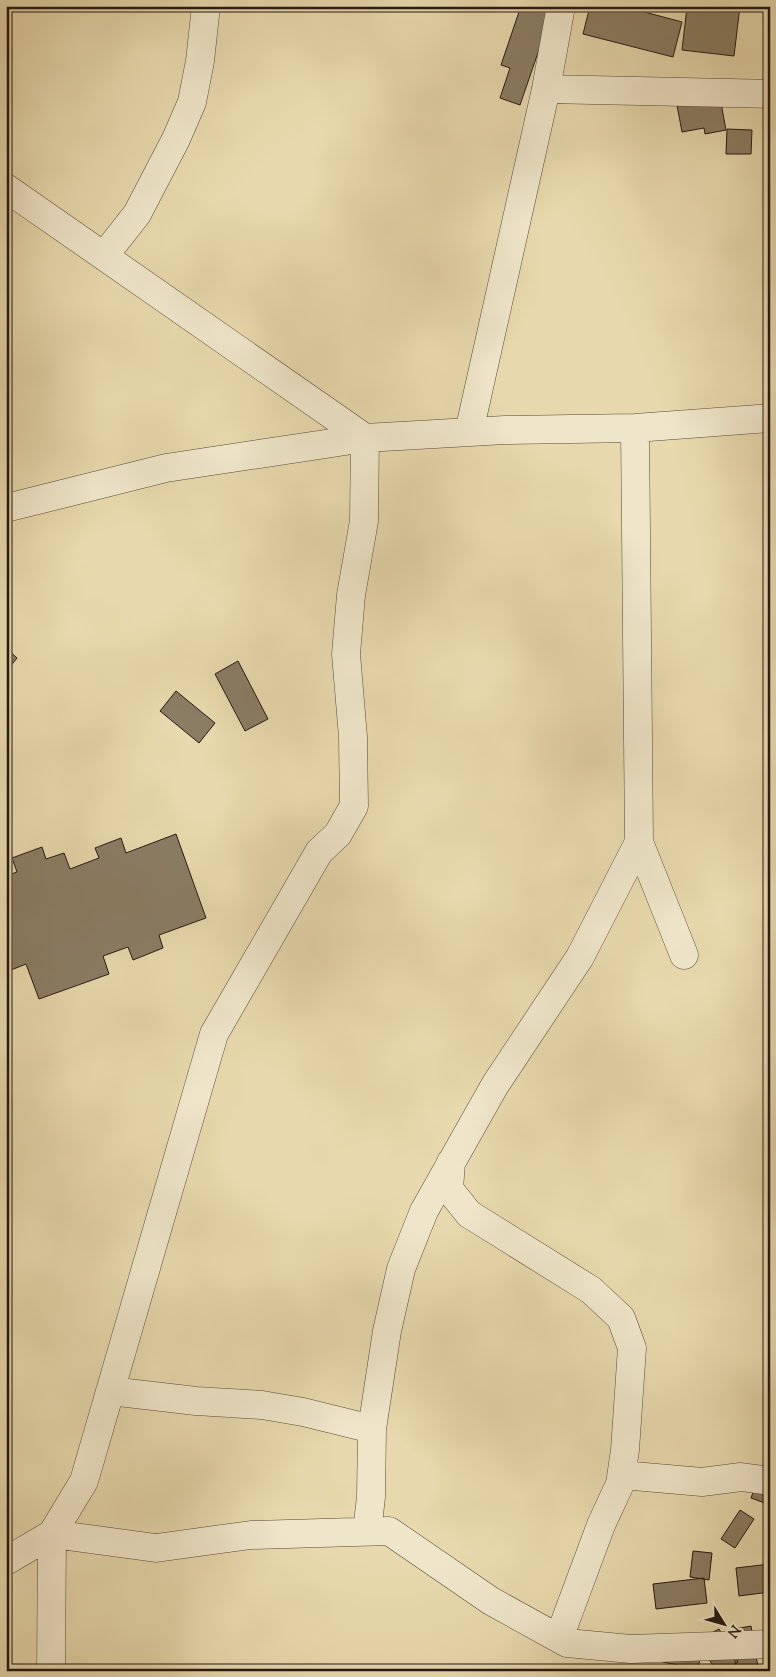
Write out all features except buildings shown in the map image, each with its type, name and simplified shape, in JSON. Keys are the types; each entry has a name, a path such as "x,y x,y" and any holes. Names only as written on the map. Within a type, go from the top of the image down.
{"street":[{"path":"104,256 137,214 176,139 192,102 200,61 206,6"},
{"path":"469,432 546,89 561,6"},
{"path":"546,89 770,94"},
{"path":"6,188 365,438"},
{"path":"6,508 166,468 365,438 469,432 635,428 770,418"},
{"path":"635,428 639,842 684,955"},
{"path":"6,1561 52,1534 84,1482 214,1034 319,852 338,834 354,806 353,737 346,654 352,595 364,521 365,438"},
{"path":"367,1532 371,1497 372,1428 387,1331 401,1269 424,1211 451,1162 495,1085 580,957 639,842"},
{"path":"451,1162 449,1189 469,1214 591,1290 622,1318 632,1348 625,1450 620,1484 601,1525 559,1638"},
{"path":"110,1391 196,1401 262,1405 303,1412 372,1428"},
{"path":"622,1475 702,1482 742,1477 770,1481"},
{"path":"52,1534 156,1548 252,1535 389,1531 490,1601 567,1642 631,1660 770,1644"},
{"path":"51,1671 52,1534"}]}
